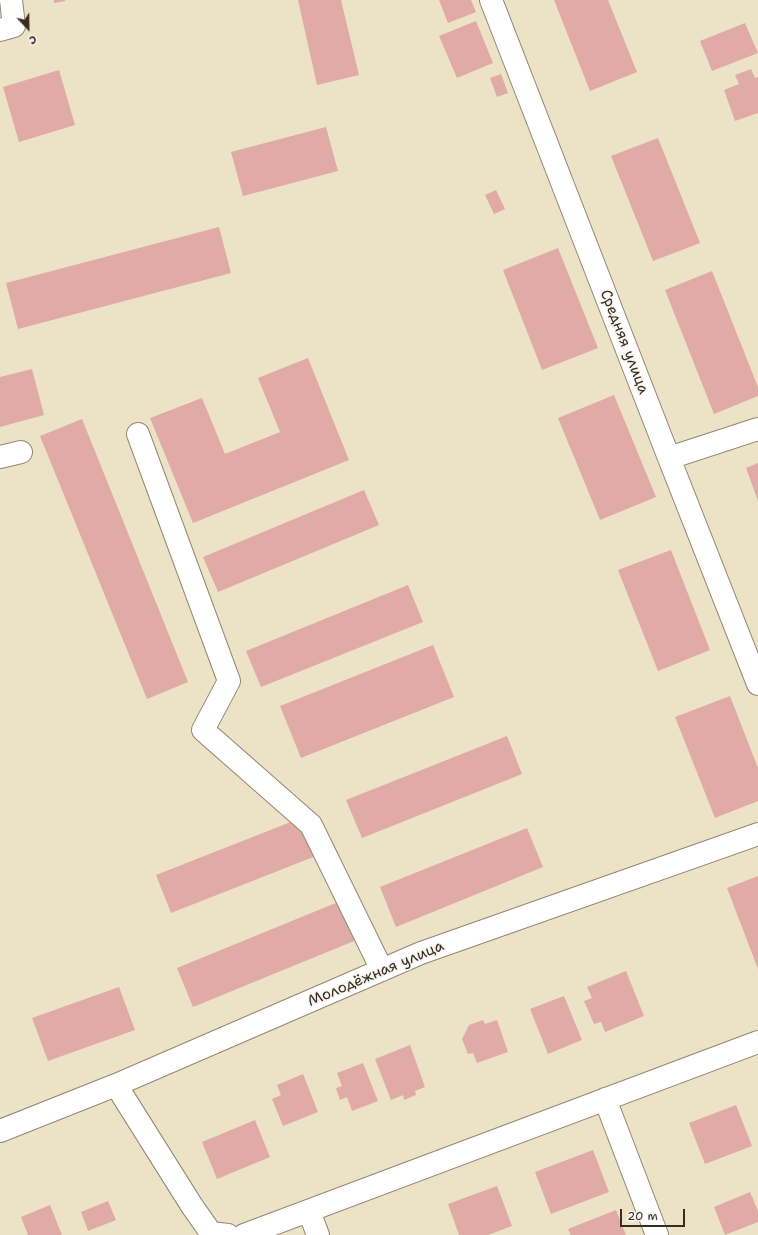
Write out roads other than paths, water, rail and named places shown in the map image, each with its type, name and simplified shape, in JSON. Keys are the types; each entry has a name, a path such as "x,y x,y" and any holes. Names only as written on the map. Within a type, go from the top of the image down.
{"street":[{"path":"0,30 14,26 11,0"},
{"name":"Средняя улица","path":"491,0 758,684"},
{"path":"669,458 758,429"},
{"path":"138,434 229,680 203,730 311,825 382,970"},
{"path":"0,457 21,452"},
{"name":"Молодёжная улица","path":"0,1131 116,1085 421,953 758,834"},
{"path":"244,1235 758,1042"},
{"path":"116,1085 192,1206 211,1233 228,1235"},
{"path":"605,1099 657,1235"},
{"path":"309,1211 318,1235"}]}
